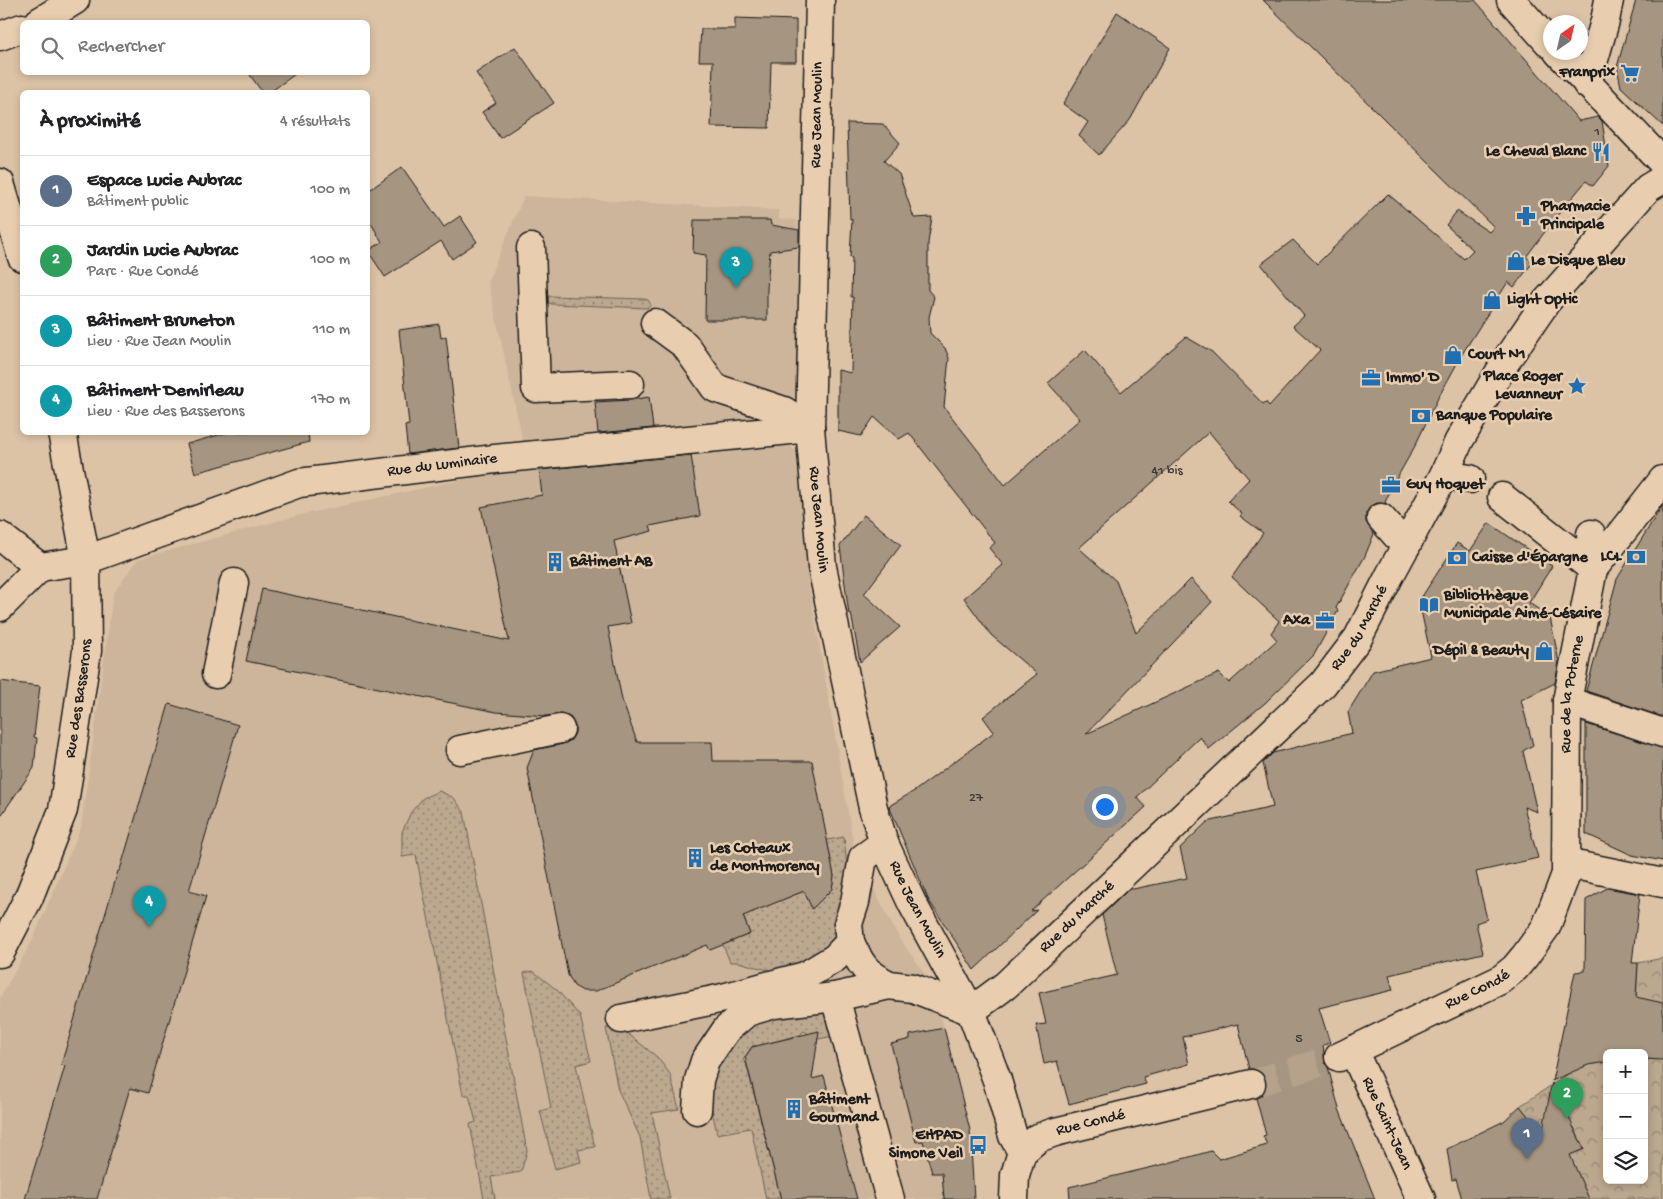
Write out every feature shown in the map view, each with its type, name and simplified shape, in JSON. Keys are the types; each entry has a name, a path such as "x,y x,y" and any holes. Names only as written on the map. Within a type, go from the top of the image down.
{"street":[{"path":"42,20 75,0"},
{"name":"Rue Jean Moulin","path":"820,0 810,428 822,567 873,808 884,843 912,903 971,1011 997,1080 1013,1136 1022,1152"},
{"path":"1511,0 1543,36"},
{"path":"1587,84 1609,0"},
{"path":"0,36 20,29"},
{"path":"1565,60 1663,163"},
{"name":"Rue du Marché","path":"971,1011 1006,985 1323,684 1358,638 1406,546 1457,477 1459,441 1509,356 1546,302 1648,188 1663,179"},
{"path":"0,183 20,250"},
{"path":"531,248 536,388 630,384"},
{"path":"655,323 685,345 715,388 784,411 810,428"},
{"name":"Rue du Luminaire","path":"40,567 86,560 299,483 495,459 810,428"},
{"name":"Rue des Basserons","path":"0,953 29,897 63,810 87,651 86,560 63,435"},
{"name":"Rue de la Poterne","path":"1566,874 1567,701 1594,569 1663,480"},
{"path":"1502,498 1594,569"},
{"path":"1380,518 1406,546"},
{"path":"1591,534 1594,569"},
{"path":"0,536 40,567 0,607"},
{"path":"216,674 234,583"},
{"path":"1567,701 1663,733"},
{"path":"460,750 560,729"},
{"path":"884,843 863,858 855,902 848,924 850,942 861,965 874,977 889,985"},
{"path":"1566,874 1573,868 1580,866 1663,883"},
{"name":"Rue Condé","path":"1346,1053 1500,980 1525,956 1546,927 1566,874"},
{"path":"621,1020 719,999 805,976 835,958 850,942"},
{"path":"697,1110 699,1080 705,1061 726,1030 747,1012 774,1004 835,997 889,985 913,988 971,1011"},
{"path":"835,997 890,1199"},
{"name":"Rue Saint-Jean","path":"1346,1053 1421,1199"},
{"name":"Rue Condé","path":"1022,1152 1038,1138 1055,1132 1251,1084"},
{"path":"1014,1199 1015,1175 1022,1152"}],"shaded area":[{"path":"524,196 779,210 779,219 797,220 806,409 791,447 803,457 810,591 855,852 899,938 931,982 953,1059 970,1130 974,1199 0,1199 0,998 33,939 81,827 113,594 138,559 300,515 528,465 488,281"}],"green space":[{"path":"549,296 644,299 648,300 650,306 647,308 552,304 549,303"},
{"path":"439,791 454,798 464,812 527,1151 521,1172 491,1177 495,1199 484,1199 470,1124 476,1122 469,1095 463,1095 416,855 402,857 402,832 411,812 423,798"},
{"path":"844,837 847,869 838,931 820,956 779,973 738,962 730,962 723,945 750,934 743,915 804,891 824,897 832,889 834,876 827,840"},
{"path":"1663,958 1663,1003 1636,1004 1638,963"},
{"path":"533,971 557,990 580,1016 591,1061 576,1065 595,1147 578,1150 581,1162 555,1169 540,1111 551,1108 524,973"},
{"path":"817,1007 827,1015 834,1036 818,1039 804,1031 800,1035 757,1046 753,1045 743,1060 746,1063 781,1199 766,1199 751,1128 717,1134 709,1095 718,1052 742,1026"},
{"path":"606,1028 621,1028 657,1057 670,1074 679,1109 652,1113 670,1199 651,1199 640,1137 618,1090"},
{"path":"1648,1054 1663,1060 1663,1199 1589,1199 1588,1196 1586,1197 1567,1156 1584,1149 1574,1127 1544,1131 1536,1135 1529,1118 1520,1106 1573,1071 1588,1065 1603,1063 1603,1184 1648,1184"}],"building":[{"path":"1263,0 1475,0 1579,121 1598,117 1602,121 1609,166 1593,186 1586,181 1556,217 1526,257 1533,262 1514,287 1508,282 1464,351 1438,398 1415,446 1394,483 1385,502 1387,504 1377,503 1370,507 1366,513 1366,522 1374,534 1365,556 1336,608 1338,611 1314,655 1265,703 1209,749 1200,737 1137,797 1146,807 1031,911 1037,910 974,970 928,899 889,806 916,790 994,732 983,717 1037,674 991,635 964,598 1003,565 989,548 995,543 909,433 899,439 874,417 861,436 838,431 838,370 851,373 853,297 851,297 852,258 850,257 852,219 850,219 847,123 883,124 900,143 884,161 899,174 914,218 932,217 928,243 928,290 934,297 929,317 930,333 945,348 949,358 944,407 1005,485 1080,419 1048,383 1085,350 1121,392 1186,337 1212,352 1263,404 1266,402 1269,406 1320,350 1293,326 1304,316 1261,264 1293,240 1317,264 1388,194 1464,259 1473,250 1446,225 1457,211 1489,232 1494,227","holes":["1209,432 1249,479 1228,501 1242,514 1240,516 1263,533 1232,577 1279,621 1271,633 1277,640 1229,683 1219,673 1086,734 1212,602 1191,579 1136,633 1116,581 1079,548"]},
{"path":"1636,0 1663,0 1663,126 1621,87 1617,67"},
{"path":"1117,12 1170,48 1130,120 1099,155 1079,136 1088,122 1063,104"},
{"path":"735,18 796,20 796,62 771,62 769,128 711,127 713,61 699,61 701,29 735,29"},
{"path":"515,47 554,103 500,138 482,112 496,103 476,73"},
{"path":"250,75 294,75 273,90 261,90"},
{"path":"402,167 444,227 460,216 477,242 452,259 441,241 385,277 370,254 370,250 382,242 370,221 370,190"},
{"path":"694,220 770,220 771,225 799,230 799,247 770,251 767,320 705,320 706,255 693,253"},
{"path":"439,324 441,338 446,336 459,448 408,454 405,426 409,425 399,330"},
{"path":"649,397 653,428 598,433 595,402"},
{"path":"218,435 308,435 309,442 195,473 187,444"},
{"path":"691,455 700,516 650,526 652,531 614,541 631,623 608,627 622,700 637,742 712,742 713,761 812,761 834,876 832,889 812,909 804,891 743,916 750,934 710,950 707,945 596,991 583,991 574,986 568,975 527,768 534,750 563,744 571,740 575,733 575,726 571,718 564,714 546,716 496,712 246,661 262,589 509,641 481,507 542,495 539,470"},
{"path":"1663,505 1663,717 1586,691 1617,579"},
{"path":"864,515 901,545 864,594 900,627 860,662 851,613 849,615 840,546"},
{"path":"1489,523 1552,566 1529,603 1550,617 1559,662 1555,683 1521,700 1533,745 1523,751 1537,812 1524,807 1538,858 1476,872 1487,919 1476,923 1483,953 1389,975 1393,990 1319,1008 1330,1043 1323,1045 1325,1063 1328,1067 1339,1109 1375,1199 1070,1199 1069,1187 1211,1151 1219,1159 1267,1145 1263,1136 1266,1135 1256,1098 1262,1095 1266,1089 1266,1080 1262,1073 1256,1069 1249,1069 1238,1024 1183,1037 1189,1064 1143,1077 1146,1084 1069,1104 1057,1061 1044,1064 1036,1025 1046,1024 1039,993 1117,975 1102,915 1128,890 1187,878 1180,848 1207,822 1273,807 1263,763 1273,753 1352,733 1348,712 1373,671 1431,657 1419,601 1457,543 1470,551"},
{"path":"0,681 40,686 34,737 37,738 34,768 0,817"},
{"path":"169,704 238,725 189,891 206,896 148,1093 130,1088 97,1199 25,1199 65,1066 61,1065"},
{"path":"1586,724 1663,748 1663,861 1632,855 1586,834"},
{"path":"1607,888 1640,894 1632,963 1638,963 1636,997 1663,1003 1663,1060 1648,1059 1648,1049 1603,1049 1603,1063 1588,1065 1552,1081 1575,972 1585,971 1586,900"},
{"path":"944,1028 970,1130 974,1199 944,1199 942,1173 932,1173 923,1141 916,1142 891,1044 910,1039 910,1035"},
{"name":"Bâtiment Gourmand","path":"819,1031 812,1079 824,1076 857,1199 781,1199 745,1057 752,1047"},
{"path":"1552,1083 1584,1149 1570,1155 1589,1199 1462,1199 1456,1179 1452,1180 1447,1149 1504,1121 1520,1106 1542,1134"}],"tunnel":[{"path":"1251,1084 1339,1057"}],"place":[{"name":"Franprix","path":"1630,73"},
{"name":"Le Cheval Blanc","path":"1601,152"},
{"name":"Pharmacie Principale","path":"1526,216"},
{"name":"Le Disque Bleu","path":"1516,261"},
{"name":"Bâtiment Bruneton","path":"736,288"},
{"name":"Light Optic","path":"1492,300"},
{"name":"Court N1","path":"1453,355"},
{"name":"Immo' D","path":"1371,378"},
{"name":"Place Roger Levanneur","path":"1577,386"},
{"name":"Banque Populaire","path":"1421,416"},
{"name":"Guy Hoquet","path":"1391,485"},
{"name":"LCL","path":"1636,557"},
{"name":"Caisse d'Épargne","path":"1457,558"},
{"name":"Bâtiment AB","path":"555,562"},
{"name":"Bibliothèque Municipale Aimé-Césaire","path":"1429,605"},
{"name":"Axa","path":"1325,621"},
{"name":"Dépil & Beauty","path":"1544,651"},
{"name":"Les Coteaux de Montmorency","path":"695,858"},
{"name":"Bâtiment Demirleau","path":"149,927"},
{"name":"Bâtiment Gourmand","path":"794,1109"},
{"name":"Jardin Lucie Aubrac","path":"1567,1119"},
{"name":"EHPAD Simone Veil","path":"978,1145"},
{"name":"Espace Lucie Aubrac","path":"1527,1159"}]}
